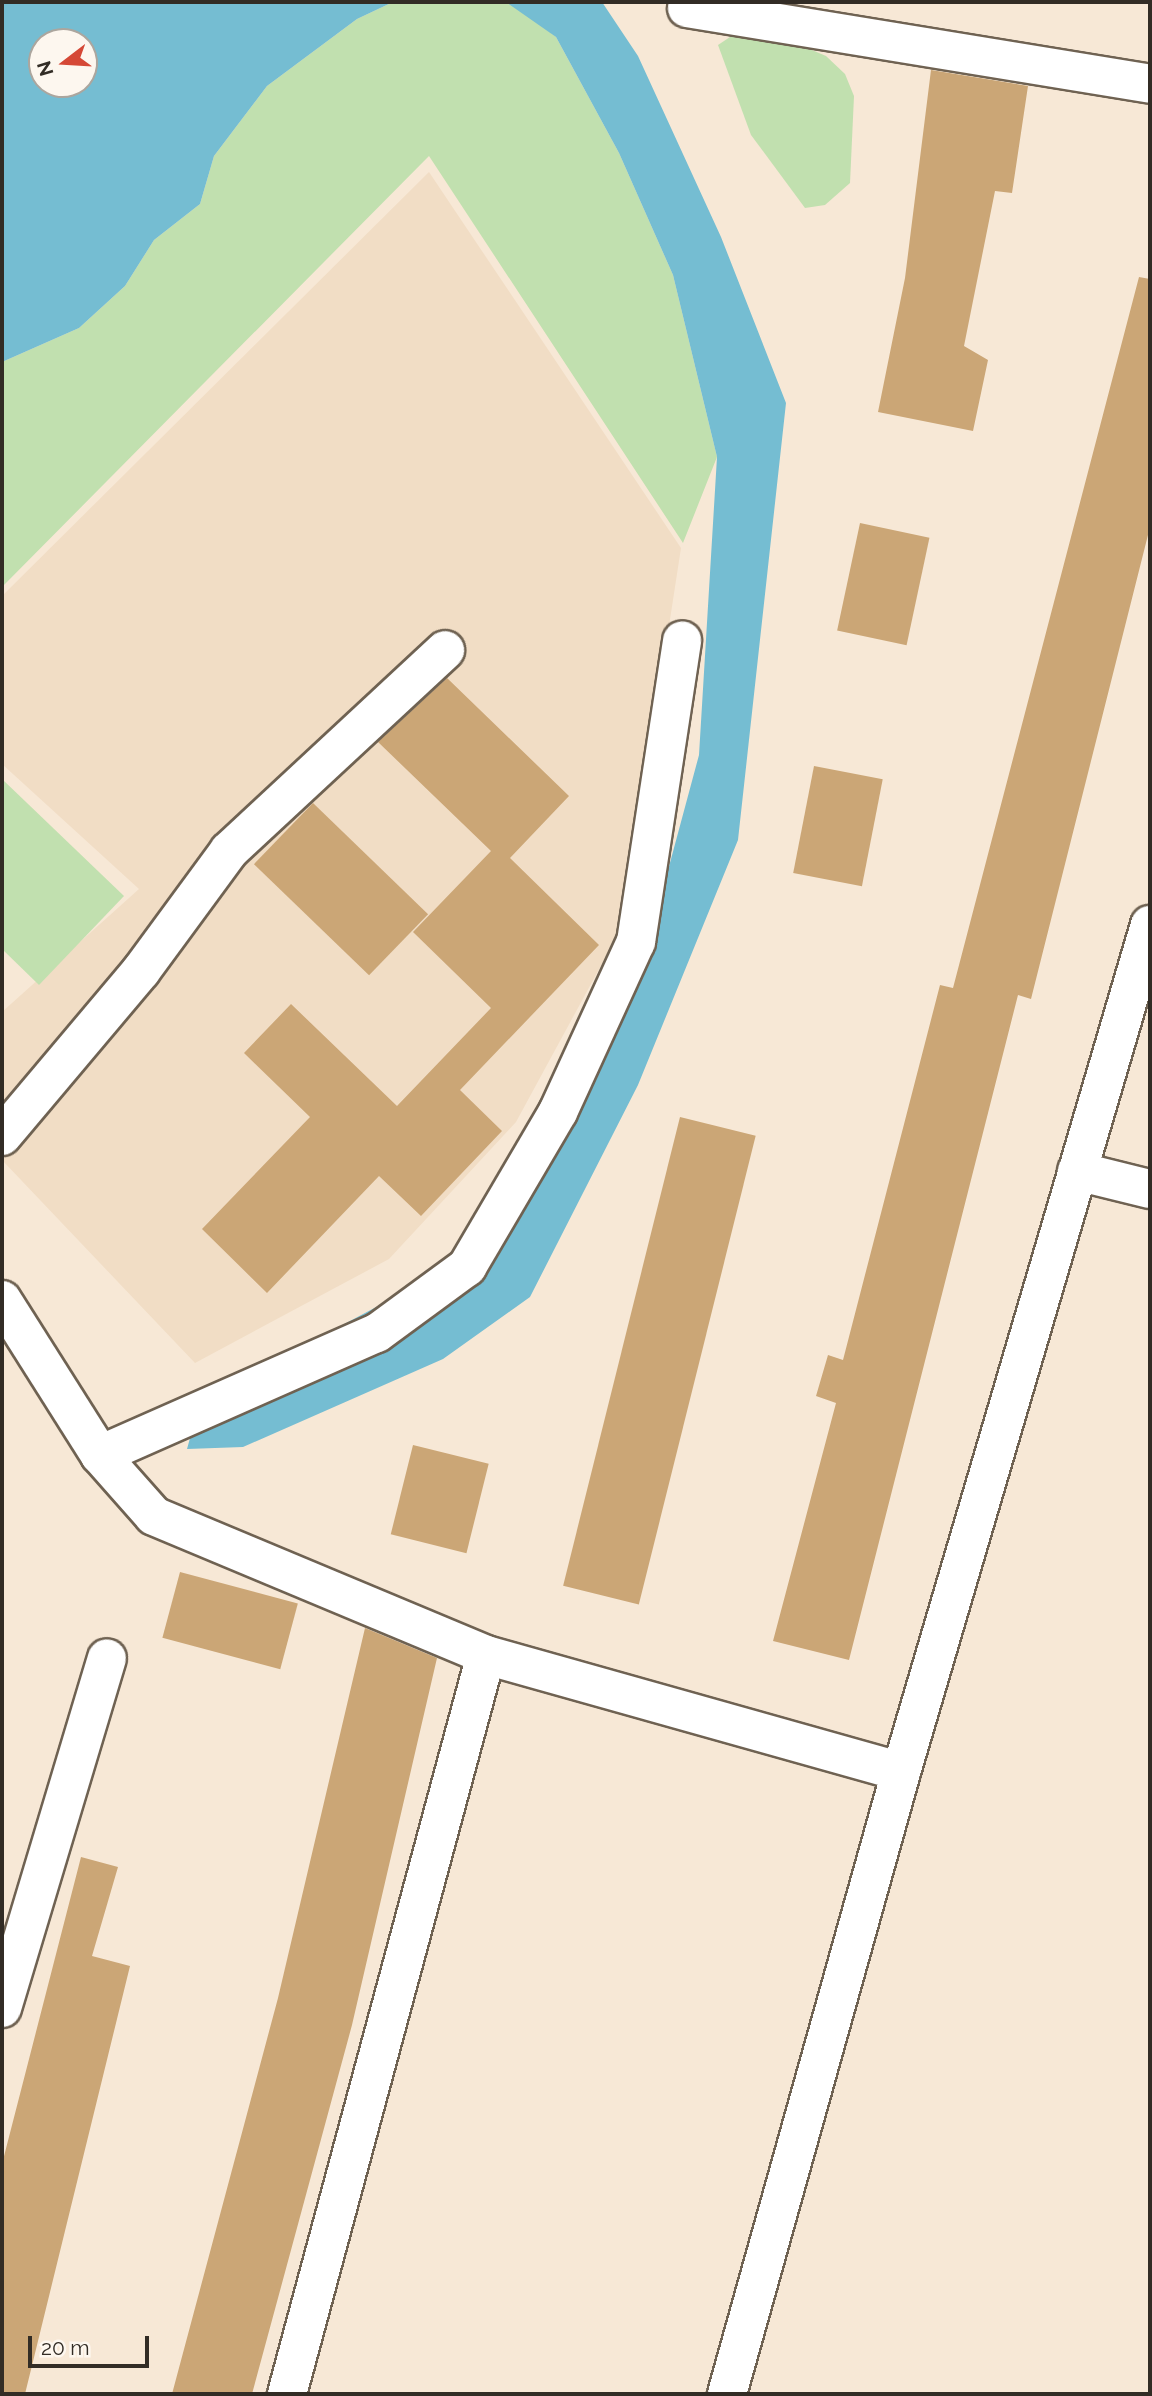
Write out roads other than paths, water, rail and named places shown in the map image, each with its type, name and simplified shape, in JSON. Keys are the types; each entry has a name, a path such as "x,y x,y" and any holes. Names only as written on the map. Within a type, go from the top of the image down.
{"street":[{"path":"687,8 1150,84"},
{"path":"100,1455 377,1333 467,1267 558,1112 636,942 682,640"},
{"path":"2,1136 141,971 229,851 444,650"},
{"path":"727,2394 901,1772 1150,925"},
{"path":"1077,1171 1150,1189"},
{"path":"9,1324 100,1455 154,1516 486,1655 901,1772"},
{"path":"287,2394 486,1655"},
{"path":"2,2008 107,1658"}],"water":[{"path":"2,2 393,2 357,19 267,86 214,156 200,204 154,240 125,286 79,328 2,362"},
{"path":"506,2 602,2 638,56 721,237 786,403 738,840 638,1085 530,1297 443,1359 243,1447 187,1449 195,1420 292,1352 438,1274 546,1162 639,978 699,755 717,457 673,275 619,153 556,37"}]}
